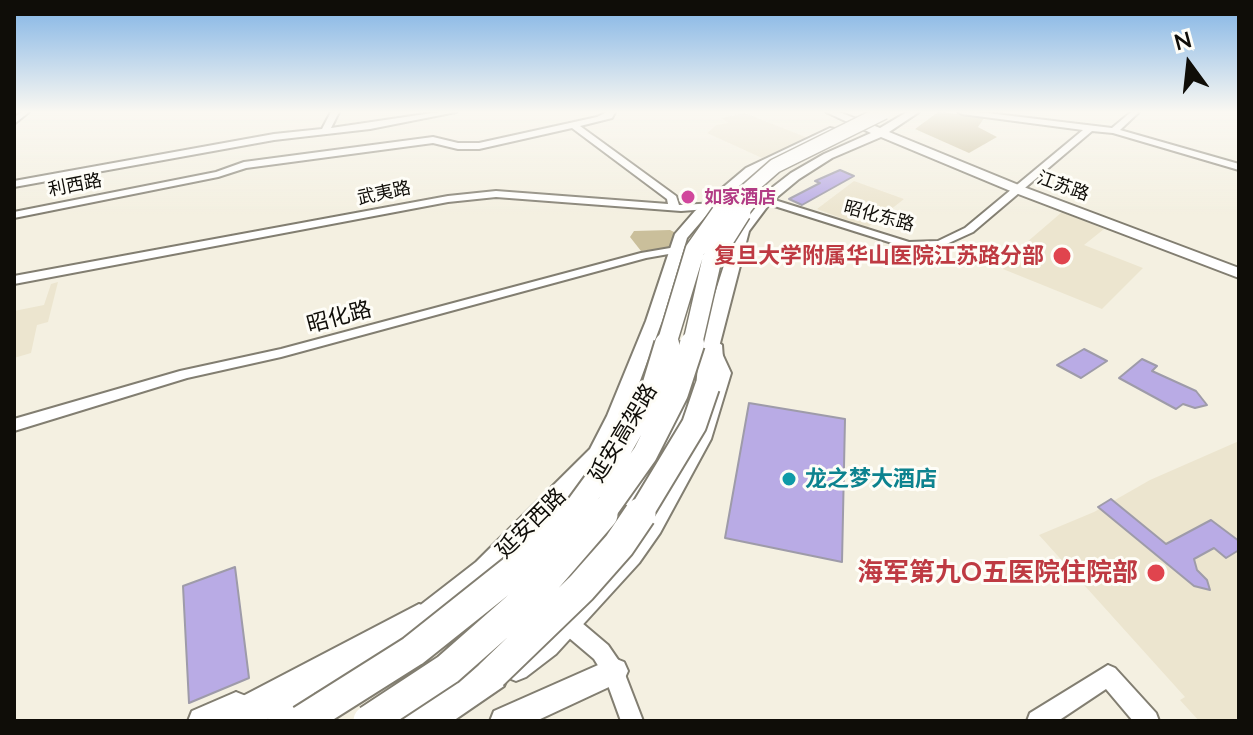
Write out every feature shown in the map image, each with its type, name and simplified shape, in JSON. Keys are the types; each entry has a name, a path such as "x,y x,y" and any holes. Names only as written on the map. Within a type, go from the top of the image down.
{"highway":[{"name":"延安高架路","path":"302,721 413,651 516,569 573,514 617,453 653,390 695,250 717,216 775,166 816,146"},
{"name":"延安高架路","path":"369,721 448,669 532,595 596,523 645,454 676,393 696,333 712,259 728,229 753,197 791,169 837,146"},
{"path":"423,721 492,674 581,588 619,545 667,474 694,425 707,387 711,345"},
{"path":"230,721 419,618"}],"main road":[{"name":"延安西路","path":"281,721 392,655 419,618 484,569 598,454 617,416 654,321 680,237 750,171 803,146"},
{"name":"延安西路","path":"398,721 446,691 542,608 621,526 675,422 699,359 711,345 719,306 742,231 765,200 840,146"},
{"name":"江苏路","path":"935,146 1021,186 1239,273"},
{"name":"江苏路","path":"1021,186 1239,265"},
{"name":"延安西路","path":"446,721 547,645 631,556 701,439 722,373 711,345"},
{"path":"202,721 419,618"},
{"path":"504,721 614,671"}],"street":[{"path":"14,184 223,146"},
{"name":"利西路","path":"14,215 218,174 244,165 383,146"},
{"path":"603,146 672,198 674,207"},
{"name":"昭化东路","path":"765,200 877,238 908,245 940,244 969,230 1068,146"},
{"path":"1167,146 1239,167"},
{"name":"武夷路","path":"14,280 448,199 496,194 709,208 765,200"},
{"name":"昭化路","path":"14,425 185,374 281,353 645,255 676,250"},
{"path":"484,569 508,590 568,622 601,652 614,671 632,721"},
{"path":"1038,721 1108,675 1148,721"}],"shaded area":[{"path":"736,146 789,146 762,158"},
{"path":"954,146 981,146 969,153"},
{"path":"854,181 904,199 867,228 817,209"},
{"name":"复旦大学附属华山医院江苏路分部","path":"1062,212 1104,229 1084,245 1143,268 1102,309 998,267"},
{"path":"670,230 676,233 672,246 657,250 641,251 630,237 634,231"},
{"path":"58,282 48,322 37,325 31,353 14,358 14,311 44,305 51,284"},
{"name":"海军第九O五医院住院部","path":"1239,441 1239,721 1199,721 1180,700 1185,697 1039,535 1094,512 1150,480"}],"building":[{"path":"840,170 854,176 802,205 789,199 820,183 815,181"},
{"path":"1084,349 1107,361 1081,378 1057,365"},
{"path":"1142,359 1157,366 1152,371 1196,391 1207,405 1195,408 1183,404 1176,409 1119,378"},
{"name":"龙之梦大酒店","path":"749,403 845,419 842,562 725,538"},
{"path":"1111,499 1166,544 1211,520 1239,541 1239,550 1226,558 1214,548 1194,559 1210,590 1194,586 1098,507"},
{"path":"235,567 249,678 189,703 183,586"}],"place":[{"name":"如家酒店","path":"688,197"},
{"name":"复旦大学附属华山医院江苏路分部","path":"1062,256"},
{"name":"龙之梦大酒店","path":"789,479"},
{"name":"海军第九O五医院住院部","path":"1156,573"}]}
